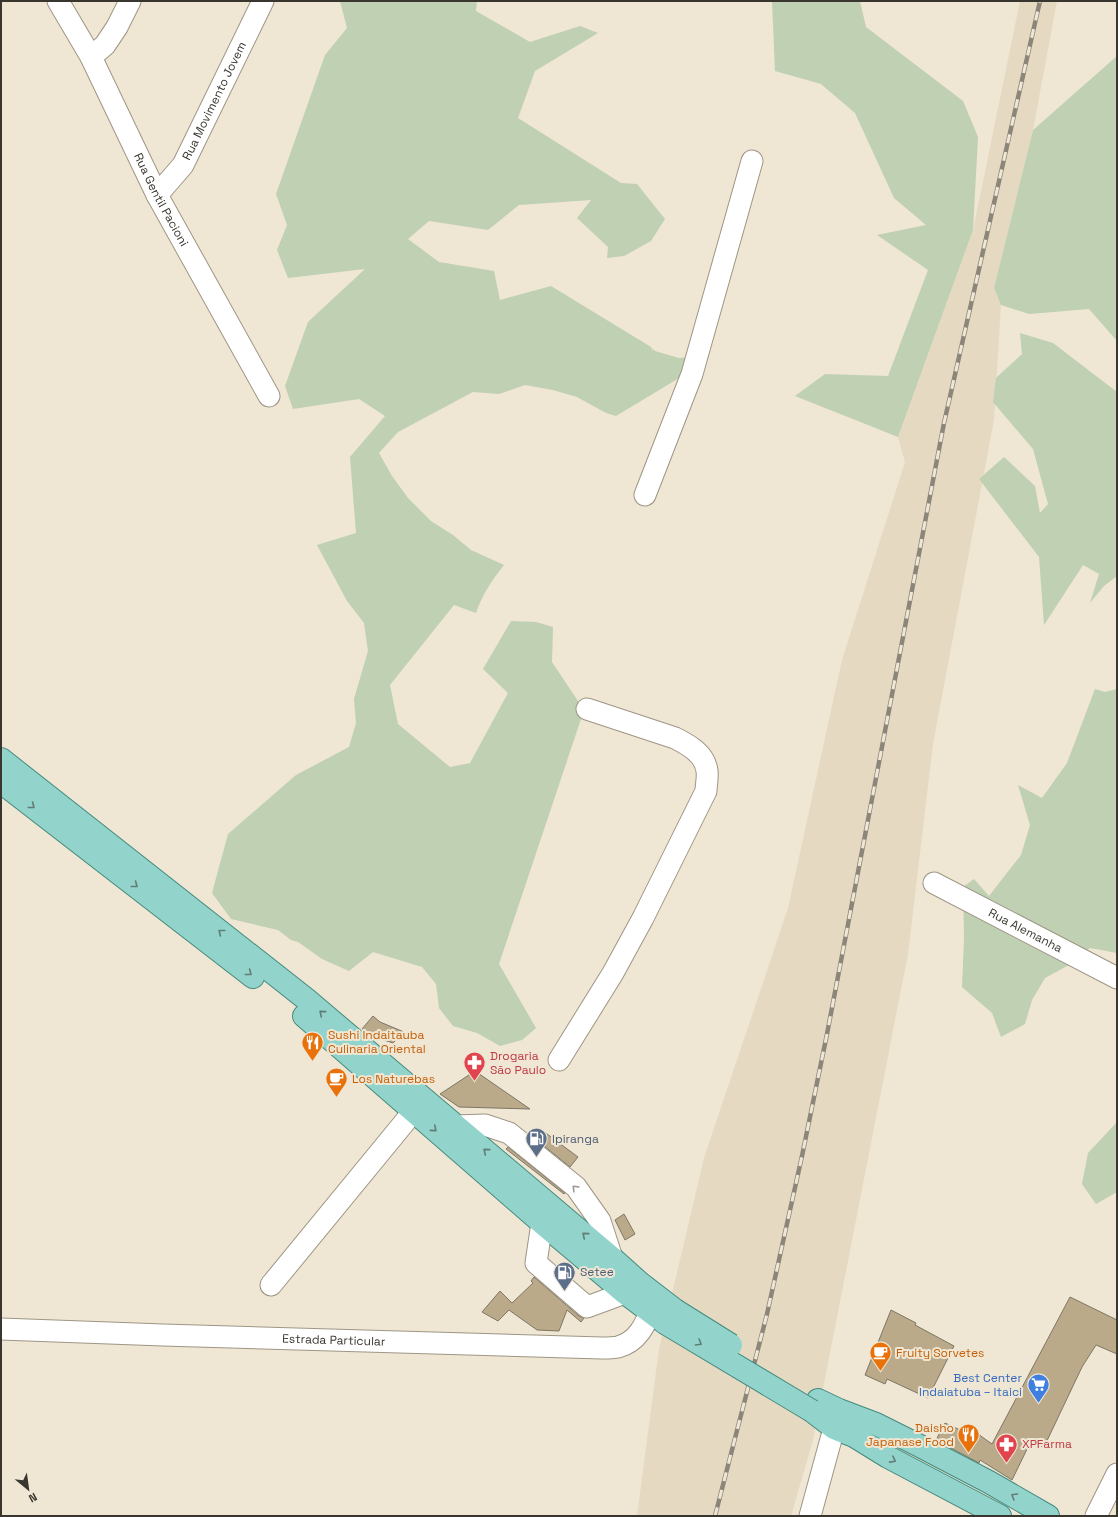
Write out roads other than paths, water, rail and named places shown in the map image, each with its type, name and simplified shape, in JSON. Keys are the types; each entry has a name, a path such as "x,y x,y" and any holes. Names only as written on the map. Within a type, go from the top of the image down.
{"main road":[{"path":"1,758 312,1004 612,1258 640,1283 662,1310"},
{"path":"1,782 299,1012 625,1293 662,1310 815,1405 836,1419 854,1436 888,1457 1000,1516"},
{"path":"836,1419 876,1424 989,1482 1048,1516"}],"street":[{"name":"Rua Gentil Pacioni","path":"58,1 91,57 157,195 269,396"},
{"path":"91,57 105,45 117,27 130,1"},
{"name":"Rua Movimento Jovem","path":"157,195 183,165 264,1"},
{"path":"645,495 692,374 752,161"},
{"path":"558,1060 613,973 706,791 707,772 704,762 698,753 688,745 675,738 587,708"},
{"name":"Rua Alemanha","path":"934,883 1117,978"},
{"path":"271,1285 414,1112"},
{"path":"456,1126 485,1125 509,1133 576,1187 600,1221 612,1258"},
{"path":"542,1223 536,1263 587,1308 625,1293"},
{"name":"Estrada Particular","path":"1,1328 171,1335 602,1348 618,1347 629,1342 637,1335 646,1323 662,1310"},
{"path":"810,1516 836,1419"},
{"path":"1096,1516 1116,1480"}],"railway":[{"path":"715,1516 767,1314 802,1156 827,1034 944,423 1040,1"}],"place":[{"name":"Sushi Indaitauba Culinaria Oriental","path":"313,1062"},
{"name":"Drogaria São Paulo","path":"475,1082"},
{"name":"Los Naturebas","path":"336,1098"},
{"name":"Ipiranga","path":"537,1158"},
{"name":"Setee","path":"564,1292"},
{"name":"Fruity Sorvetes","path":"881,1372"},
{"name":"Best Center Indaiatuba – Itaici","path":"1038,1404"},
{"name":"Daisho Japanase Food","path":"969,1454"},
{"name":"XPFarma","path":"1007,1464"}]}
